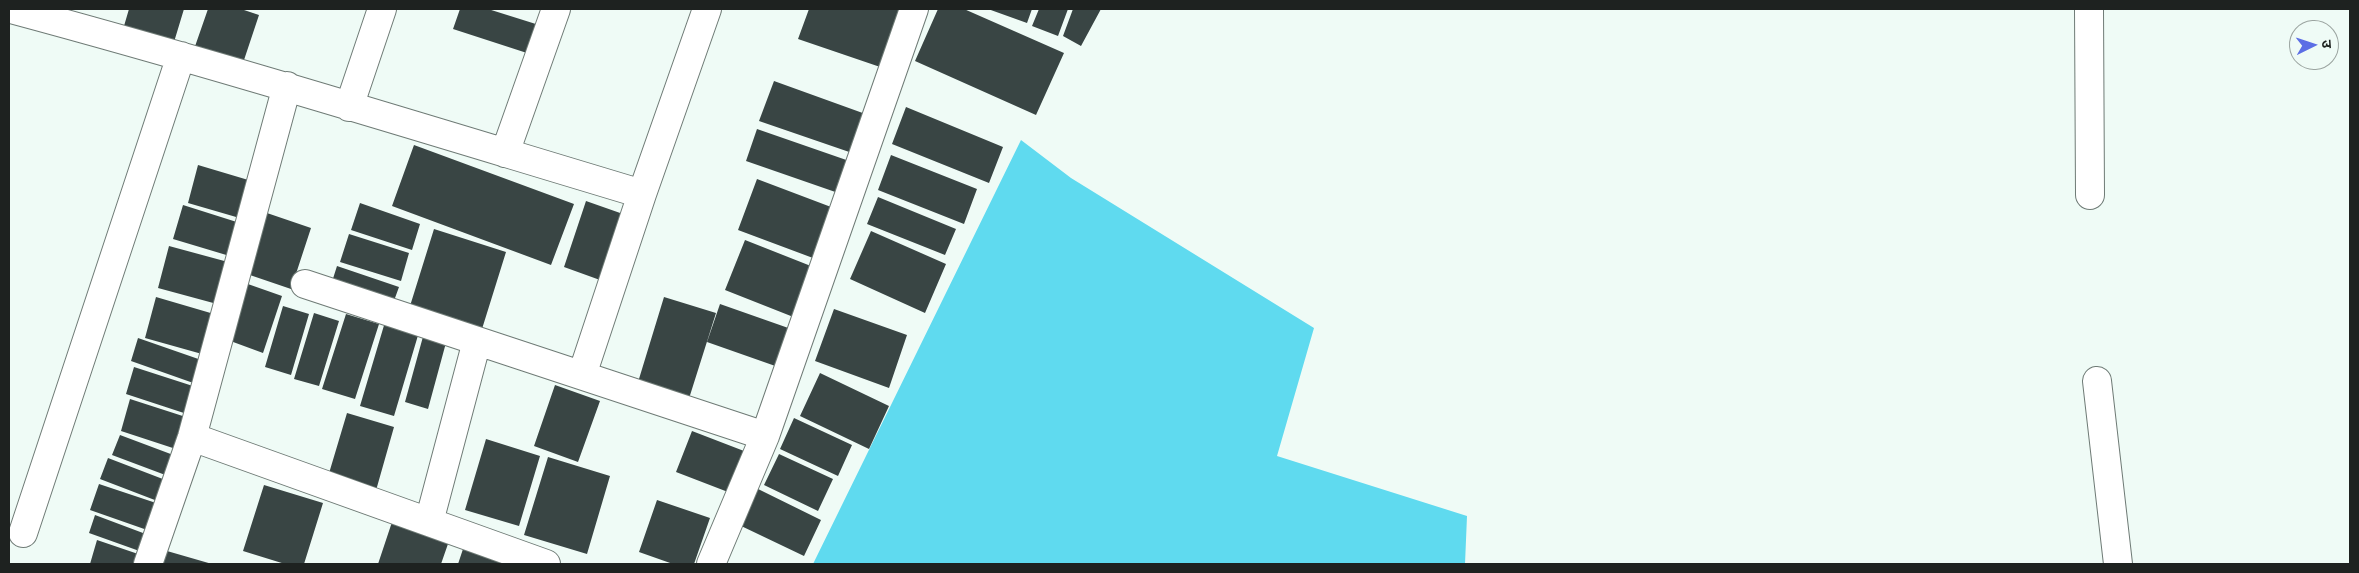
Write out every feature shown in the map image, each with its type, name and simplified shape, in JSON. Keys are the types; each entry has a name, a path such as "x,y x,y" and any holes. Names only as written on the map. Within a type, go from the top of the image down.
{"street":[{"path":"11,9 287,86 349,107 642,194"},
{"path":"349,107 382,9"},
{"path":"505,153 556,9"},
{"path":"582,375 642,194 707,9"},
{"path":"711,564 766,436 914,9"},
{"path":"2089,9 2090,195"},
{"path":"23,533 181,56"},
{"path":"148,564 192,437 287,86"},
{"path":"305,284 766,436"},
{"path":"428,522 477,340"},
{"path":"2098,381 2118,564"},
{"path":"192,437 546,564"}],"water":[{"path":"1021,140 1071,178 1314,328 1277,456 1467,516 1465,564 813,564"}],"building":[{"path":"129,9 184,9 174,42 124,26"},
{"path":"208,9 241,9 259,15 240,72 192,55"},
{"path":"460,9 488,9 539,25 530,54 453,29"},
{"path":"809,9 909,9 889,70 798,39"},
{"path":"938,9 964,9 1064,53 1036,115 915,61"},
{"path":"988,9 1032,9 1027,23"},
{"path":"1039,9 1068,9 1058,36 1032,26"},
{"path":"1073,9 1101,9 1081,46 1063,36"},
{"path":"774,81 871,116 858,155 759,121"},
{"path":"906,107 1003,147 989,183 892,144"},
{"path":"757,129 855,163 844,195 746,161"},
{"path":"414,145 574,204 551,265 392,206"},
{"path":"891,155 977,189 964,224 878,190"},
{"path":"198,165 255,182 243,219 188,203"},
{"path":"757,179 839,210 821,261 738,230"},
{"path":"878,197 956,229 945,255 867,224"},
{"path":"586,201 623,214 600,280 564,267"},
{"path":"360,203 420,224 412,250 351,230"},
{"path":"183,205 243,224 233,257 173,239"},
{"path":"264,212 311,228 291,289 244,273"},
{"path":"434,229 506,252 482,329 410,306"},
{"path":"871,231 946,264 925,313 850,279"},
{"path":"349,234 409,253 401,281 340,262"},
{"path":"745,240 821,270 801,320 725,290"},
{"path":"169,246 228,262 217,304 158,288"},
{"path":"337,266 399,287 391,309 330,288"},
{"path":"245,283 282,296 263,353 225,339"},
{"path":"156,297 214,314 202,354 145,338"},
{"path":"664,297 716,313 686,408 635,392"},
{"path":"720,304 794,330 781,368 707,342"},
{"path":"283,306 309,314 291,375 265,367"},
{"path":"834,309 907,335 889,388 815,361"},
{"path":"314,313 339,321 319,386 294,379"},
{"path":"346,314 379,324 355,399 322,389"},
{"path":"385,322 419,332 394,416 360,406"},
{"path":"424,333 447,339 428,409 405,402"},
{"path":"138,338 207,362 199,385 131,361"},
{"path":"134,367 199,388 190,415 126,394"},
{"path":"820,373 889,406 869,449 800,416"},
{"path":"555,385 600,401 578,462 534,446"},
{"path":"130,399 192,419 182,451 121,431"},
{"path":"347,413 394,427 375,494 327,480"},
{"path":"794,418 852,445 838,476 780,449"},
{"path":"692,431 744,451 728,492 676,472"},
{"path":"120,435 176,456 168,476 112,455"},
{"path":"486,439 540,456 519,526 465,510"},
{"path":"779,454 833,479 818,511 764,485"},
{"path":"548,457 610,476 587,554 524,535"},
{"path":"108,458 168,481 160,502 100,479"},
{"path":"99,484 159,504 150,531 90,510"},
{"path":"264,485 323,503 304,564 285,564 243,551"},
{"path":"754,487 821,520 804,556 737,524"},
{"path":"657,500 710,518 694,564 673,564 639,552"},
{"path":"95,515 151,536 145,553 89,533"},
{"path":"392,522 449,541 441,564 378,564"},
{"path":"97,540 144,556 141,564 90,564"},
{"path":"463,549 505,564 458,564"},
{"path":"167,551 212,564 163,564"}]}
